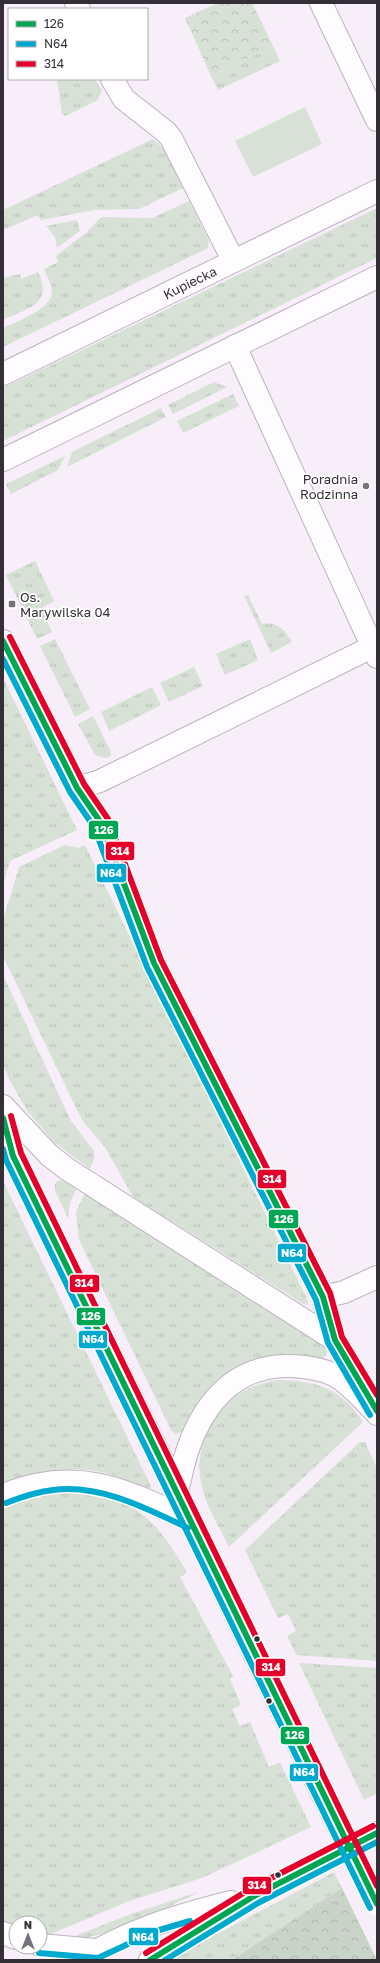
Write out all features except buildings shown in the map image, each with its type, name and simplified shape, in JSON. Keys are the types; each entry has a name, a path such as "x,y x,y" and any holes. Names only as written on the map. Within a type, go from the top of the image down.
{"street":[{"path":"320,3 377,120"},
{"path":"113,80 124,99 166,132 171,138 233,260"},
{"name":"Kupiecka","path":"3,374 233,260 377,191"},
{"path":"3,460 377,277"},
{"path":"77,788 100,781 375,652 234,346"},
{"path":"3,641 77,788 102,823 154,963 323,1297 335,1340 377,1413"},
{"path":"3,1106 49,1155 67,1169 335,1340"},
{"path":"3,1118 8,1149 178,1492 314,1777 377,1904"},
{"path":"323,1297 344,1292 377,1277"},
{"path":"178,1492 186,1453 198,1424 218,1395 231,1383 250,1372 272,1366 295,1365 318,1370 341,1379 377,1413"},
{"path":"3,1495 26,1486 76,1480 99,1484 128,1492 191,1520"},
{"path":"150,1960 254,1896 377,1833"},
{"path":"48,1947 88,1955 153,1924 254,1896"}],"green space":[{"path":"218,3 252,3 273,46 211,76 185,18"},
{"path":"273,46 280,61 218,90 211,76"},
{"path":"57,80 95,80 102,90 98,100 65,116 62,114"},
{"path":"305,107 322,144 253,177 235,141"},
{"path":"153,139 163,148 183,188 139,209 94,210 41,220 38,215 3,230 3,210"},
{"path":"189,201 209,241 208,248 3,347 3,328 24,319 39,310 50,299 52,293 51,287 44,269 58,262 56,256 87,232 101,217 152,218"},
{"path":"377,208 377,258 3,441 3,388"},
{"path":"77,220 80,231 57,248 55,237 46,226"},
{"path":"38,272 42,283 43,292 40,299 36,304 29,308 3,320 3,278 20,274 21,279"},
{"path":"214,382 227,387 173,414 168,405"},
{"path":"233,394 239,406 183,433 177,421"},
{"path":"161,408 166,417 67,467 72,452"},
{"path":"65,456 58,470 11,494 6,484"},
{"path":"35,561 54,601 41,608 52,632 37,639 6,575"},
{"path":"248,595 262,624 268,623 277,625 284,630 292,642 271,653 244,596"},
{"path":"55,639 90,709 75,717 40,646"},
{"path":"250,639 258,660 225,675 216,654"},
{"path":"194,667 203,686 169,702 160,683"},
{"path":"3,678 77,830 10,861 3,885"},
{"path":"152,687 161,705 109,731 101,712"},
{"path":"93,716 111,752 110,757 105,758 95,755 78,724"},
{"path":"65,845 78,848 85,845 307,1299 308,1303 305,1305 132,1195 105,1147 85,1124 79,1114 3,956 3,920 19,867"},
{"path":"3,975 71,1121 94,1151 94,1159 90,1169 55,1143 28,1112 10,1081 3,1065"},
{"path":"62,1180 77,1188 70,1203 68,1218 55,1191 55,1184 57,1181"},
{"path":"3,1181 149,1482 151,1487 150,1489 117,1476 80,1469 41,1472 3,1483"},
{"path":"85,1193 326,1346 327,1354 322,1359 293,1355 270,1357 237,1367 210,1387 189,1415 182,1432 175,1434 171,1430 79,1240 76,1212"},
{"path":"276,1380 290,1380 315,1384 326,1388 346,1401 355,1410 363,1422 229,1547 209,1507 203,1491 199,1470 203,1445 207,1432 213,1421 220,1410 229,1401 243,1391"},
{"path":"360,1442 365,1442 377,1468 377,1661 296,1655 287,1636 296,1631 288,1614 278,1618 245,1550"},
{"path":"53,1493 100,1496 118,1501 134,1508 148,1519 161,1533 187,1572 180,1577 233,1676 230,1679 241,1705 232,1709 240,1726 250,1722 269,1767 280,1762 311,1827 202,1878 129,1901 48,1935 48,1915 8,1915 8,1924 3,1921 3,1509 28,1498"},
{"path":"299,1663 377,1668 377,1793 364,1800"},
{"path":"334,1872 342,1888 232,1960 168,1960"},
{"path":"342,1888 377,1960 232,1960"},
{"path":"198,1892 190,1897 115,1930 84,1938 70,1938 131,1914"}],"transit line":[{"name":"314","path":"10,637 84,784 108,819 161,960 330,1293 342,1337 377,1395"},
{"name":"126","path":"3,641 77,788 101,823 154,963 323,1297 335,1340 377,1411"},
{"name":"N64","path":"3,659 70,792 94,827 147,967 316,1300 328,1343 370,1415"},
{"name":"314","path":"11,1116 21,1153 377,1886"},
{"name":"126","path":"3,1118 13,1156 377,1904"},
{"name":"N64","path":"3,1149 6,1160 370,1908"},
{"name":"N64","path":"6,1503 29,1495 53,1490 71,1489 88,1491 122,1499 188,1528"},
{"name":"314","path":"146,1953 250,1889 373,1826"},
{"name":"126","path":"150,1960 254,1896 377,1833"},
{"name":"N64","path":"165,1960 258,1903 377,1842"},
{"name":"N64","path":"48,1954 98,1958 156,1931 190,1921"}],"place":[{"name":"Poradnia Rodzinna","path":"366,486"},
{"name":"Os. Marywilska 04","path":"12,604"}]}
